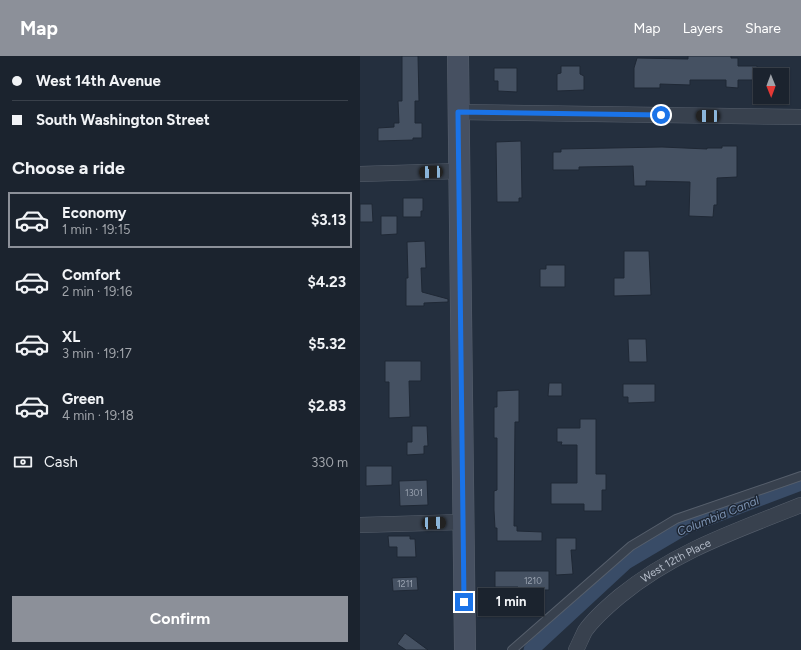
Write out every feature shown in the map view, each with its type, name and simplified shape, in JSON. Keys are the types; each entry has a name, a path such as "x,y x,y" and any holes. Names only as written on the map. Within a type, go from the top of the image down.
{"main road":[{"path":"458,56 465,650"}],"street":[{"path":"458,112 801,117"},
{"path":"360,174 459,171"},
{"name":"West 12th Place","path":"576,650 585,632 599,615 629,589 666,564 693,549 801,505"},
{"path":"360,525 463,522"}],"lane":[{"path":"512,650 631,546 676,519 801,476"}],"building":[{"path":"402,56 418,56 419,101 415,101 415,123 422,123 422,138 413,138 413,140 378,141 378,128 394,127 394,123 399,123 398,101 402,101"},
{"path":"688,56 731,56 731,58 738,58 738,66 757,66 757,68 753,68 753,80 738,80 738,88 726,87 726,80 690,80 690,85 660,84 660,88 634,88 634,68 637,58 688,59"},
{"path":"561,66 580,66 580,74 584,76 584,90 557,91 557,74 561,73"},
{"path":"494,68 517,68 517,92 498,91 498,81 494,81"},
{"path":"521,141 522,198 519,198 519,202 497,202 496,142"},
{"path":"722,146 737,146 737,177 717,178 717,205 714,205 713,217 689,216 690,182 646,181 646,186 634,186 633,166 579,167 579,170 553,170 553,152 561,152 561,149 662,147 707,149 722,148"},
{"path":"403,198 423,198 423,211 421,211 421,217 403,217"},
{"path":"360,204 372,204 373,222 360,222"},
{"path":"381,216 397,216 397,234 381,235"},
{"path":"425,241 426,268 421,268 422,292 448,299 448,302 424,303 424,306 406,306 406,278 408,278 407,242"},
{"path":"624,251 649,251 651,295 614,296 614,278 624,278"},
{"path":"546,265 565,265 565,287 540,287 540,269 546,269"},
{"path":"628,339 646,339 647,362 629,362"},
{"path":"385,361 421,361 421,381 409,381 410,417 389,418 389,382 385,382"},
{"path":"549,383 562,383 562,396 548,396"},
{"path":"623,384 655,384 655,402 628,403 628,397 623,397"},
{"path":"519,390 519,422 515,422 514,526 517,526 517,531 542,532 542,541 497,541 497,528 495,528 494,491 497,490 497,438 494,438 494,407 497,407 497,391"},
{"path":"580,419 596,419 596,474 606,474 606,490 602,490 602,511 584,511 584,504 551,504 551,483 577,483 577,445 561,445 562,442 557,442 557,428 580,428"},
{"path":"412,426 427,426 428,446 424,446 424,454 407,455 407,442 412,442"},
{"path":"366,466 392,466 392,485 366,486"},
{"path":"427,480 428,505 400,506 399,481"},
{"path":"388,536 410,536 410,539 415,539 416,557 397,557 397,547 389,547"},
{"path":"556,538 576,538 576,550 571,550 573,574 556,575"},
{"path":"495,571 549,571 549,590 518,590 518,587 495,587"},
{"path":"417,577 418,590 393,591 392,578"},
{"path":"405,633 428,650 406,650 397,644"}],"waterway":[{"name":"Columbia Canal","path":"531,650 626,562 687,526 801,483"}],"route":[{"path":"464,602 458,112 661,115"}]}
